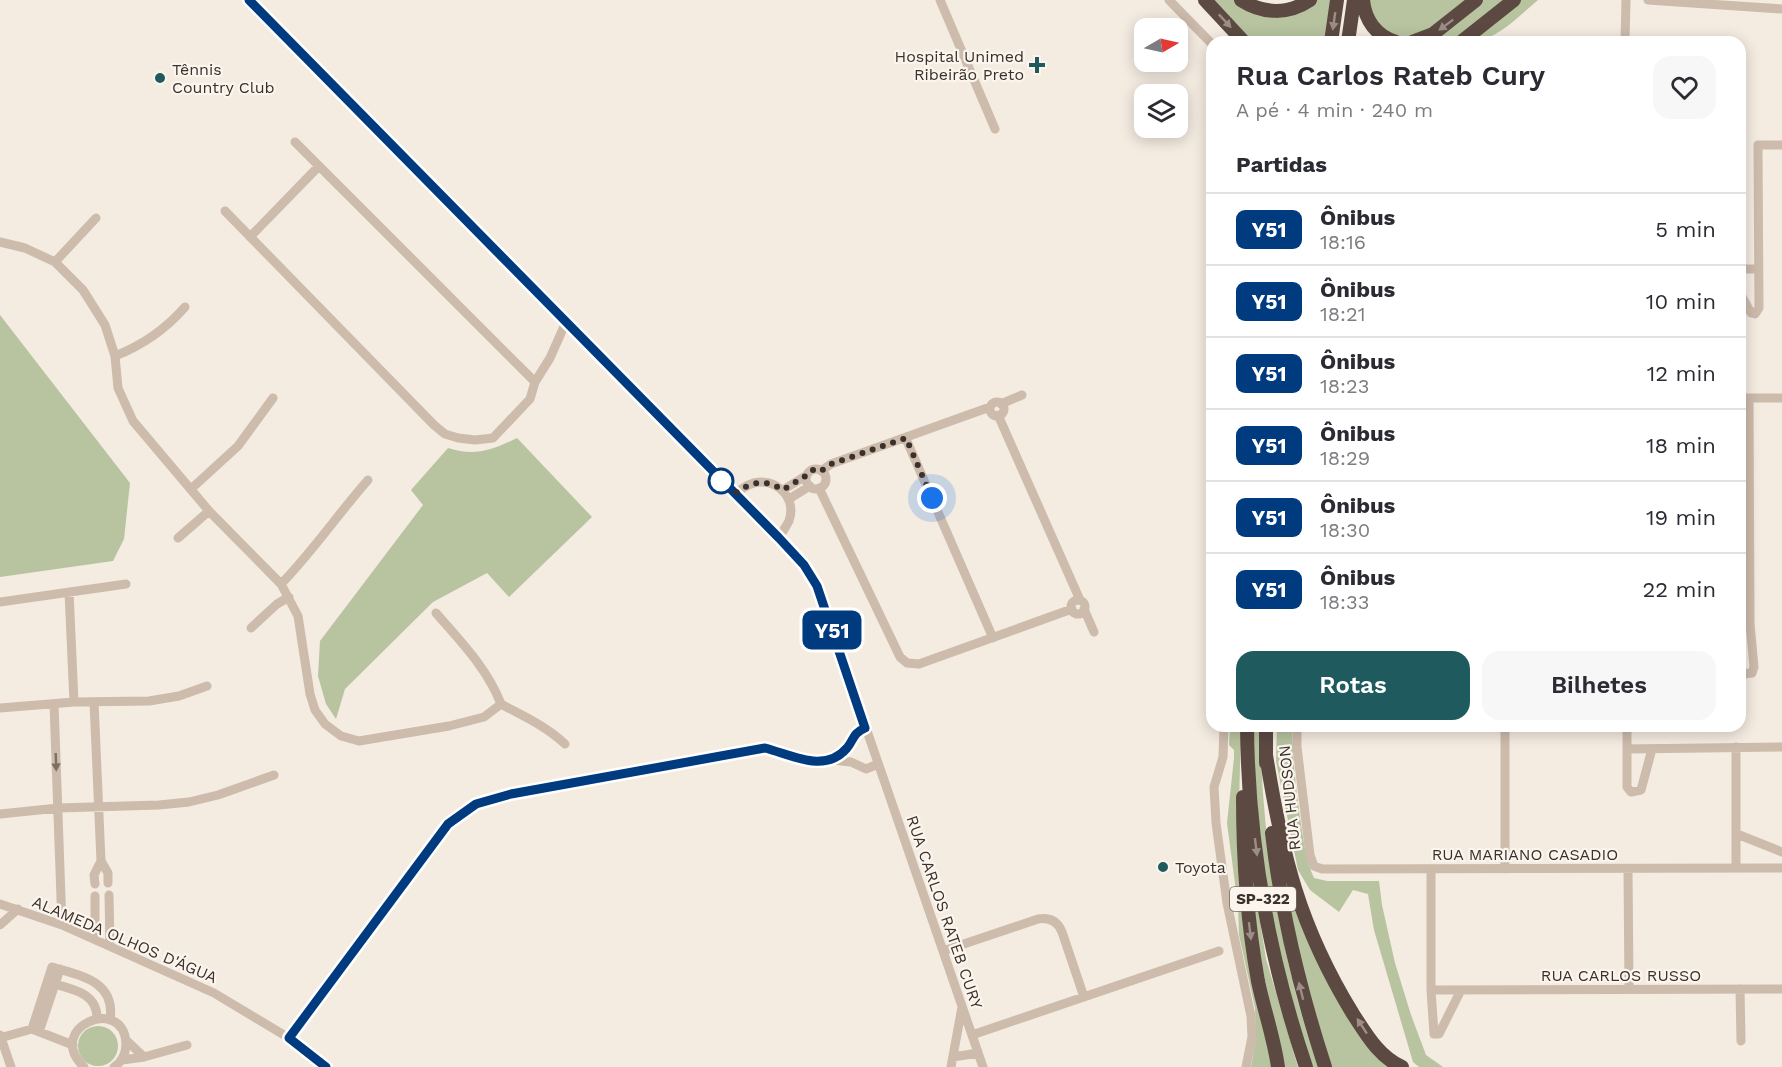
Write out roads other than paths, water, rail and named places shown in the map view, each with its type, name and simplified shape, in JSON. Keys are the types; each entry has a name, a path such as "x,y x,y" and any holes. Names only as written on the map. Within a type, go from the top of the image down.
{"highway":[{"path":"1205,0 1238,36"},
{"path":"1241,0 1257,9 1278,11 1296,7 1310,0"},
{"path":"1332,36 1337,0"},
{"path":"1349,36 1354,0"},
{"path":"1363,0 1372,27 1382,36"},
{"path":"1428,36 1476,0"},
{"path":"1469,36 1514,0"},
{"path":"1246,732 1243,838 1248,910 1258,981 1278,1067"},
{"name":"SP-322","path":"1246,732 1250,799 1265,909 1274,957 1306,1067"},
{"name":"SP-322","path":"1266,732 1269,808 1282,909 1303,1000 1324,1067"},
{"path":"1266,755 1286,861 1316,948 1331,978 1368,1036 1387,1058 1402,1067"}],"street":[{"name":"RUA CARLOS RATEB CURY","path":"249,0 804,565 817,586 983,1067"},
{"path":"940,0 995,129"},
{"path":"1169,0 1206,38"},
{"path":"1625,36 1626,0"},
{"path":"1648,0 1782,9"},
{"path":"295,142 535,382"},
{"path":"1746,304 1751,313 1755,314 1759,308 1758,145 1782,145"},
{"path":"250,237 319,166"},
{"path":"225,211 445,434 475,440 493,438 530,399 535,382 550,358 566,322"},
{"path":"55,262 96,218"},
{"path":"0,242 25,248 55,262 83,290 105,325 115,356 118,387 133,421 209,512 281,584 289,597 298,616 310,694 315,710 326,724 341,736 359,741 381,739 484,717 501,704"},
{"path":"1746,269 1758,269"},
{"path":"115,356 140,346 171,323 185,307"},
{"path":"821,471 831,464 990,407 995,402 1001,404 1022,395"},
{"path":"191,489 238,446 273,398"},
{"path":"1746,398 1782,398"},
{"path":"998,415 1003,411 1001,404"},
{"path":"990,407 992,413 998,415 1094,632"},
{"path":"906,438 993,638"},
{"path":"783,490 813,470 821,471 825,475 825,481 789,499"},
{"path":"807,475 807,482 815,487 900,657 908,663 919,664 1072,609 1077,613 1081,612 1082,605"},
{"path":"281,584 309,555 350,499 368,480"},
{"path":"734,494 748,485 759,482 771,484 783,490 789,499 789,519 779,538"},
{"path":"178,538 209,512"},
{"path":"1746,552 1754,667 1752,673 1746,674"},
{"path":"0,602 126,584"},
{"path":"69,592 74,702"},
{"path":"251,628 289,597"},
{"path":"436,613 482,666 501,704 541,725 565,744"},
{"path":"0,708 74,702 149,701 179,696 207,686"},
{"path":"94,702 101,861 108,873 108,883"},
{"path":"54,704 62,925"},
{"path":"832,760 847,748 855,733 865,728"},
{"path":"1224,732 1223,757 1214,787 1216,823 1227,903 1251,1016 1252,1037 1246,1067"},
{"name":"RUA HUDSON","path":"1297,732 1310,855 1314,866"},
{"path":"1505,732 1505,868"},
{"path":"1627,732 1627,787 1631,792 1641,790 1652,749"},
{"path":"1736,747 1736,868"},
{"path":"1627,749 1782,747"},
{"path":"289,1038 448,824 476,804 511,794 765,748 811,762 832,760 851,762 866,769 878,765"},
{"path":"847,748 851,762"},
{"path":"0,814 99,805 159,806 189,802 218,795 274,775"},
{"path":"1737,834 1782,852"},
{"path":"94,884 94,875 101,861"},
{"name":"RUA MARIANO CASADIO","path":"1314,866 1336,870 1782,868"},
{"path":"1628,869 1629,989"},
{"path":"1431,870 1431,990 1434,1034 1439,1034 1461,990"},
{"path":"108,895 110,945"},
{"path":"95,896 95,939"},
{"name":"ALAMEDA OLHOS D'ÁGUA","path":"0,904 62,925 214,993 289,1038 326,1067"},
{"path":"0,926 18,909"},
{"path":"943,951 1038,919 1051,919 1058,924 1062,932 1084,997"},
{"path":"972,1035 1219,951"},
{"path":"36,1031 52,983 52,966 94,980 107,998 111,1013 110,1020"},
{"path":"88,996 94,980"},
{"path":"52,983 88,996 96,1006 97,1018"},
{"path":"1740,989 1741,1041"},
{"name":"RUA CARLOS RUSSO","path":"1431,990 1782,989"},
{"path":"951,1067 962,1006"},
{"path":"80,1065 73,1045 75,1035 80,1026 97,1018 110,1020 118,1025 126,1040 144,1057"},
{"path":"11,1067 0,1037 36,1031 73,1045"},
{"path":"114,1067 122,1060 126,1040"},
{"path":"122,1060 187,1046"},
{"path":"953,1056 978,1053"}],"place":[{"name":"Hospital Unimed Ribeirão Preto","path":"1037,65"},
{"name":"Tênnis Country Club","path":"160,78"},
{"name":"Toyota","path":"1163,867"}]}
